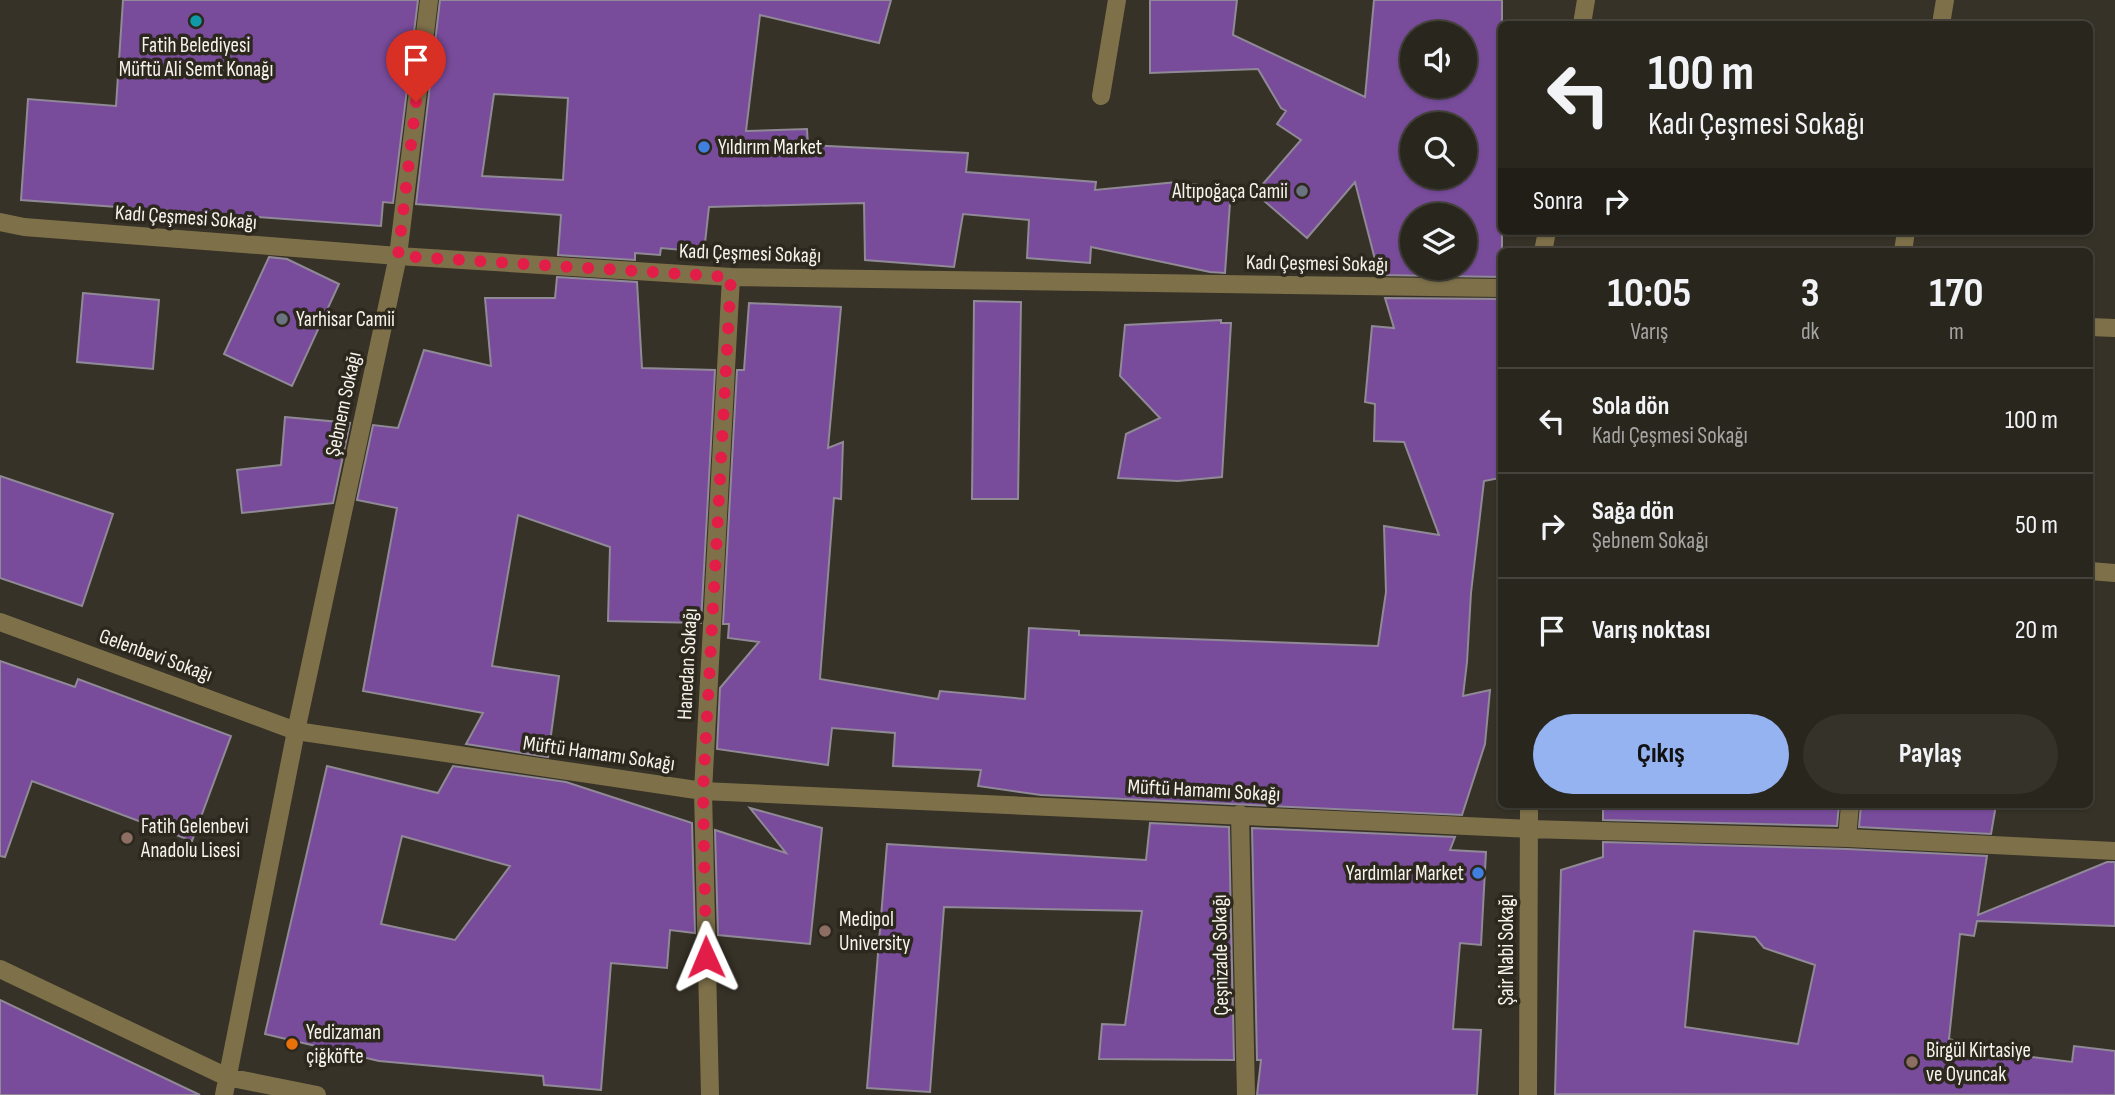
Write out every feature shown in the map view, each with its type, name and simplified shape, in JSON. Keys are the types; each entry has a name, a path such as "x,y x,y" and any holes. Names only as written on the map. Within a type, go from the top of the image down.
{"street":[{"name":"Şebnem Sokağı","path":"226,1086 296,731 398,256 429,0"},
{"path":"1101,96 1117,0"},
{"path":"1582,21 1586,0"},
{"path":"1942,21 1945,0"},
{"name":"Kadı Çeşmesi Sokağı","path":"0,222 24,227 398,256 731,277 1498,288"},
{"name":"Hanedan Sokağı","path":"710,1095 703,791 731,277"},
{"path":"2093,327 2115,328"},
{"path":"2093,571 2115,573"},
{"name":"Gelenbevi Sokağı","path":"0,622 296,731"},
{"name":"Müftü Hamamı Sokağı","path":"296,731 703,791 1529,829 1847,838 2115,851"},
{"name":"Şair Nabi Sokağı","path":"1528,1095 1529,808"},
{"path":"1847,838 1850,808"},
{"name":"Çeşnizade Sokağı","path":"1240,814 1246,1095"},
{"path":"0,969 226,1086 317,1095"}],"building":[{"path":"123,0 418,0 393,203 383,202 381,226 21,200 28,99 116,106"},
{"path":"440,0 891,0 879,43 760,15 746,131 807,129 808,145 968,153 966,172 1096,182 1095,190 1177,182 1231,189 1225,273 1091,247 1090,263 1027,258 1029,220 963,214 954,267 865,260 864,203 709,207 704,252 661,248 660,255 635,253 635,260 558,255 561,215 416,204","holes":["494,94 568,98 563,180 482,176"]},
{"path":"1150,0 1237,0 1233,35 1365,97 1374,0 1502,0 1502,21 1498,21 1498,235 1502,235 1502,248 1498,248 1498,277 1477,277 1477,203 1400,203 1400,275 1379,275 1355,182 1307,238 1255,193 1301,140 1277,124 1286,111 1281,108 1258,69 1150,73"},
{"name":"Yarhisar Camii","path":"269,257 287,259 339,284 292,386 224,354"},
{"path":"557,277 637,282 642,368 715,370 701,623 608,621 610,547 518,515 492,666 559,676 548,757 466,744 483,713 363,691 397,508 357,500 373,425 398,428 424,350 491,366 485,298 555,298"},
{"path":"83,293 159,300 153,369 77,362"},
{"path":"1385,298 1498,299 1498,478 1484,481 1463,696 1490,690 1485,744 1462,815 1041,795 978,786 981,770 893,766 895,733 832,728 828,765 717,749 720,688 759,642 728,638 729,624 723,624 737,370 744,370 749,303 841,307 828,448 843,442 841,499 834,498 820,679 938,699 940,691 1025,699 1029,628 1079,631 1079,635 1378,646 1386,592 1384,526 1439,535 1404,442 1374,441 1375,404 1365,402 1372,326 1394,328"},
{"path":"974,301 1021,302 1018,499 972,499"},
{"path":"1221,320 1221,323 1231,323 1222,477 1178,481 1118,478 1126,434 1160,418 1120,376 1125,325"},
{"path":"285,417 350,423 333,503 242,513 237,470 281,465"},
{"path":"0,476 113,514 82,606 0,578"},
{"path":"0,661 75,687 78,679 231,736 192,841 32,781 5,857 0,856"},
{"path":"327,766 438,793 453,766 566,782 692,823 695,933 670,930 667,968 611,963 601,1090 544,1085 543,1076 379,1061 265,1034","holes":["402,836 510,866 455,940 381,924"]},
{"path":"750,808 822,828 810,944 718,935 715,830 786,853"},
{"path":"1603,808 1839,808 1837,826 1603,820"},
{"path":"1861,808 1995,808 1991,834 1859,827"},
{"path":"1150,823 1229,827 1234,1060 1099,1059 1102,1024 1125,1025 1142,911 944,907 930,1092 867,1088 887,844 1146,860"},
{"path":"1252,828 1455,837 1450,850 1486,852 1481,945 1460,943 1453,1029 1481,1030 1477,1095 1257,1095 1261,1060 1257,1060"},
{"path":"1603,842 1987,856 1978,915 2107,862 2115,862 2115,926 1977,921 1974,936 1960,934 1949,1039 1993,1052 2072,1062 2074,1046 2115,1051 2115,1095 1555,1094 1561,870 1603,857","holes":["1694,931 1755,937 1764,948 1815,965 1798,1044 1685,1027"]},
{"path":"0,1000 200,1095 0,1095"}],"place":[{"name":"Fatih Belediyesi Müftü Ali Semt Konağı","path":"196,21"},
{"name":"Yıldırım Market","path":"704,147"},
{"name":"Altıpoğaça Camii","path":"1302,191"},
{"name":"Yarhisar Camii","path":"282,319"},
{"name":"Fatih Gelenbevi Anadolu Lisesi","path":"127,838"},
{"name":"Yardımlar Market","path":"1478,873"},
{"name":"Medipol University","path":"825,931"},
{"name":"Yedizaman çiğköfte","path":"292,1044"},
{"name":"Birgül Kirtasiye ve Oyuncak","path":"1912,1062"}],"route":[{"path":"416,102 398,256 731,277 703,791 706,957"}]}
